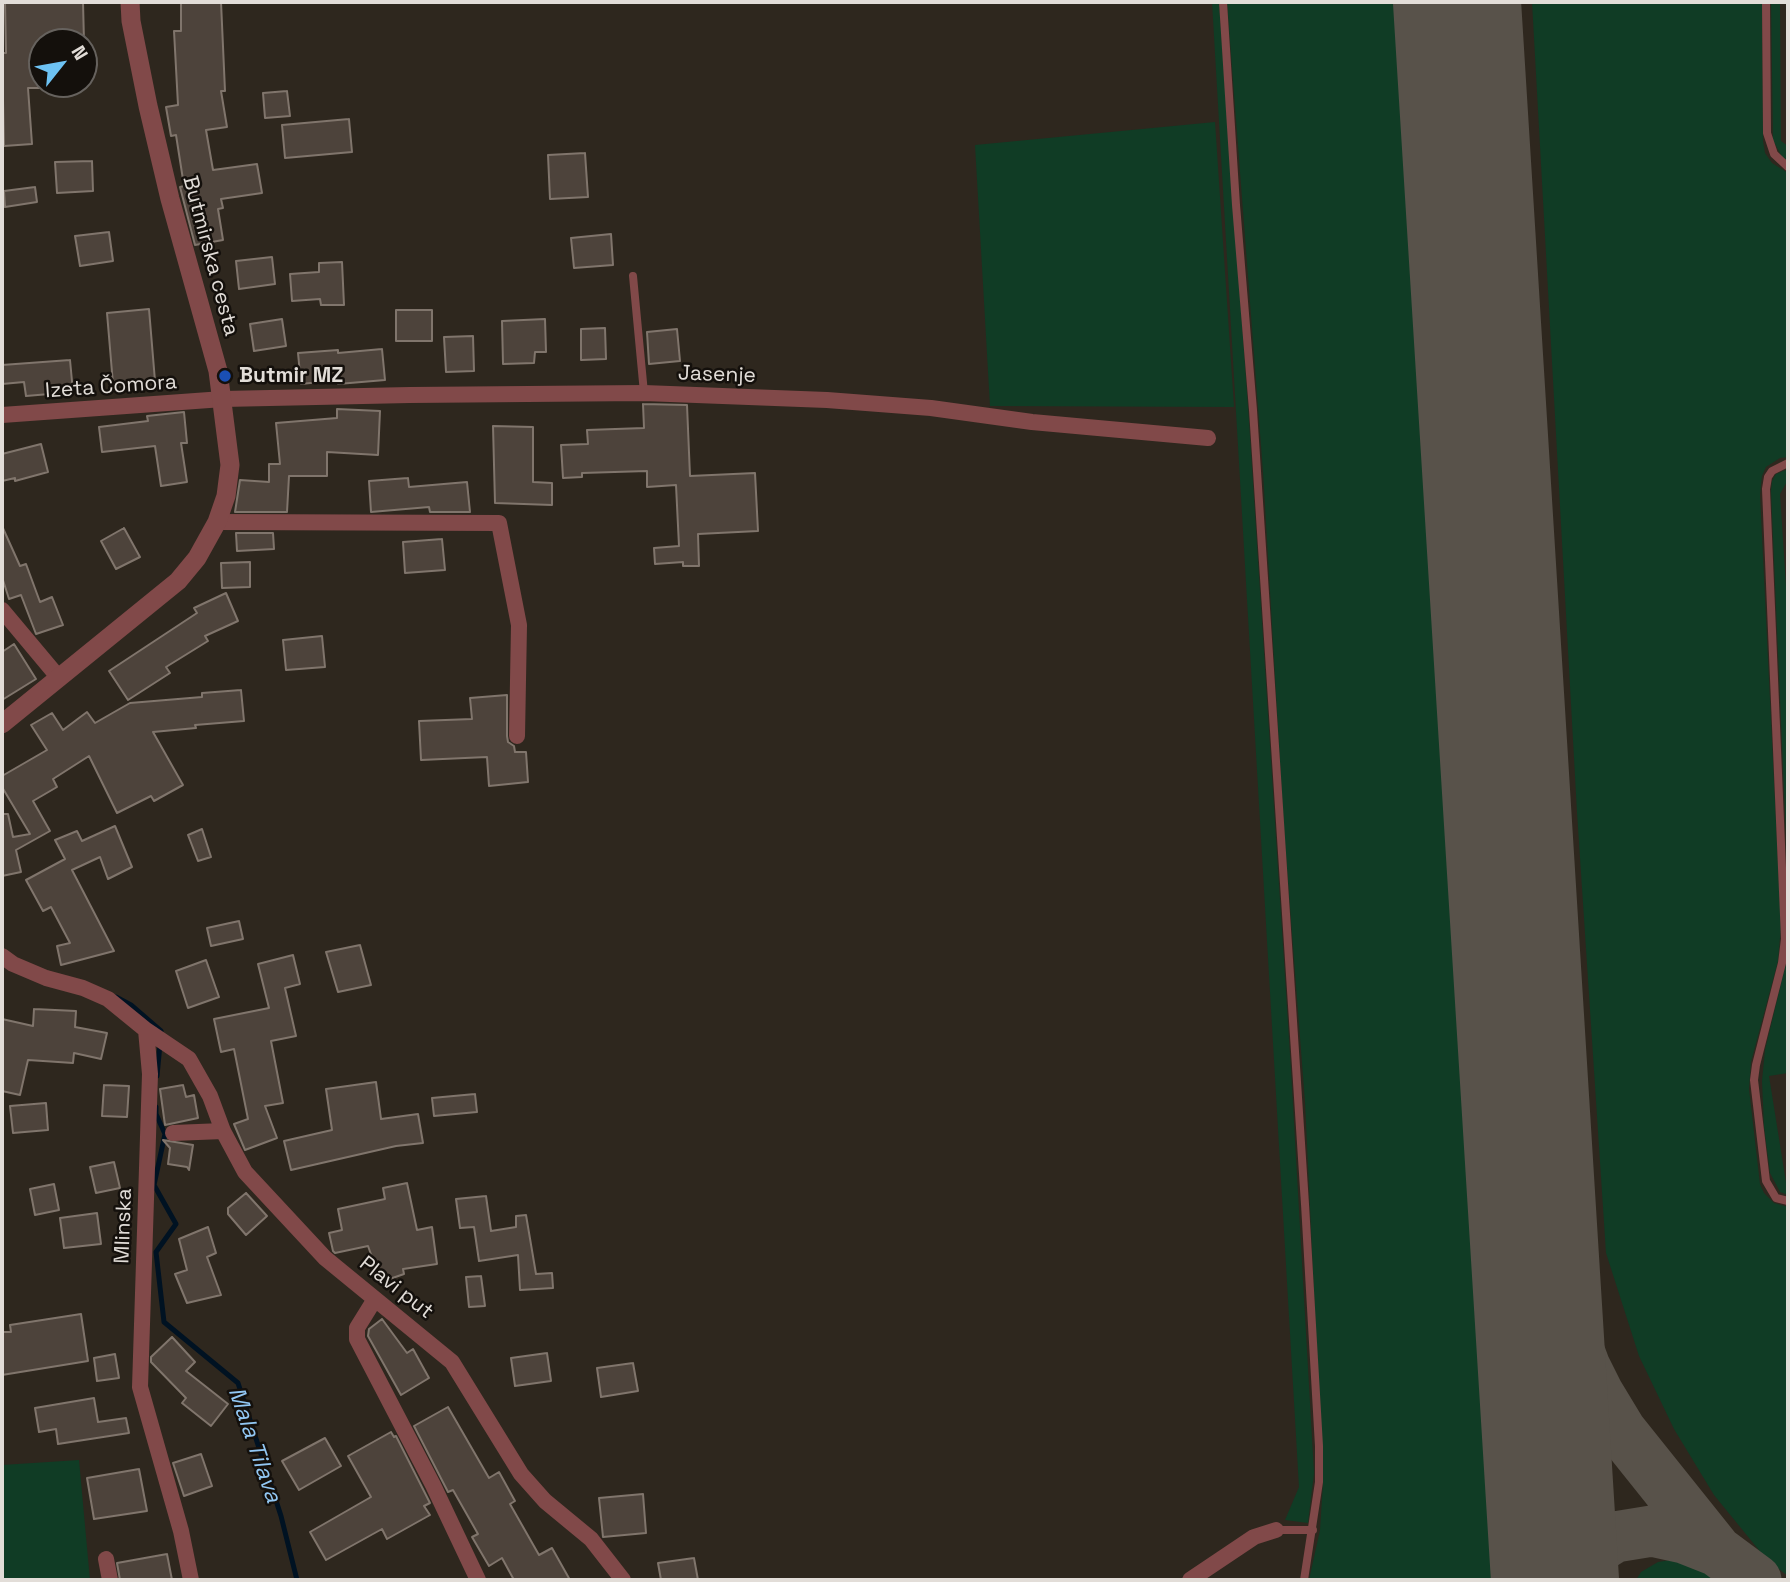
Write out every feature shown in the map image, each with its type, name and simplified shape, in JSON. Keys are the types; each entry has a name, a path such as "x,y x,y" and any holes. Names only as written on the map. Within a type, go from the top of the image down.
{"street":[{"name":"Butmirska cesta","path":"2,724 178,581 197,558 217,522 226,496 230,465 218,371 163,172 131,21 130,2"},
{"name":"Jasenje","path":"223,399 644,393 827,400 1208,438"},
{"name":"Izeta Čomora","path":"2,415 223,399"},
{"path":"217,522 499,523 519,625 517,736"},
{"path":"2,610 60,678"},
{"path":"2,956 13,964 46,978 83,988 108,999 151,1033"},
{"name":"Plavi put","path":"151,1033 190,1059 245,1172 325,1258 453,1362 521,1474 545,1500 591,1539 623,1580"},
{"name":"Mlinska","path":"151,1033 140,1387 181,1531 191,1580"},
{"path":"173,1133 223,1131"},
{"path":"375,1299 357,1328 356,1339 433,1485 478,1580"},
{"path":"1190,1580 1254,1537 1276,1530"},
{"path":"106,1559 110,1580"}],"lane":[{"path":"1223,2 1306,1204 1319,1446 1319,1482 1304,1580"},
{"path":"1766,2 1767,133 1774,154 1788,167"},
{"path":"633,276 644,393"},
{"path":"1788,463 1772,471 1766,489 1785,939 1782,963 1754,1080 1766,1181 1776,1198 1788,1201"},
{"path":"1276,1530 1313,1530"}],"green space":[{"path":"1212,2 1219,2 1291,1070 1314,1473 1308,1523 1285,1520 1299,1487"},
{"path":"1227,2 1395,2 1459,883 1486,1369 1502,1580 1309,1580 1320,1530 1323,1483 1305,1102 1284,829 1263,472"},
{"path":"1532,2 1762,2 1763,141 1765,153 1772,163 1788,173 1788,457 1780,458 1766,467 1760,495 1781,926 1778,961 1751,1062 1749,1089 1760,1184 1764,1193 1774,1203 1788,1207 1788,1576 1767,1560 1714,1495 1674,1429 1639,1356 1606,1253 1577,812"},
{"path":"1771,2 1780,2 1781,141 1788,146 1788,161 1782,157 1773,140"},
{"path":"1215,122 1234,407 990,406 975,145"},
{"path":"1788,469 1788,480 1780,494 1788,617 1788,882 1771,491 1776,474"},
{"path":"1788,955 1788,1073 1769,1076 1788,1195 1780,1192 1770,1173 1762,1081 1765,1050"},
{"path":"79,1460 90,1580 2,1580 2,1465"},
{"path":"1677,1559 1698,1567 1716,1580 1636,1580 1641,1572 1658,1562"}],"building":[{"path":"5,2 83,2 84,28 28,28 28,98 32,144 4,146 2,53 6,53"},
{"path":"181,2 221,2 225,91 221,91 227,127 206,130 213,170 257,164 262,193 221,199 223,208 218,209 223,240 195,245 180,187 184,186 176,135 171,136 166,107 178,105 174,31 181,31"},
{"path":"287,91 290,116 265,118 263,93"},
{"path":"349,119 352,152 285,158 282,125"},
{"path":"585,153 588,197 550,199 548,155"},
{"path":"92,161 93,191 57,193 55,162"},
{"path":"35,187 37,202 5,207 4,191"},
{"path":"109,232 113,261 80,266 75,236"},
{"path":"611,234 613,265 574,268 571,238"},
{"path":"272,257 275,284 239,289 236,261"},
{"path":"342,262 344,305 321,305 320,299 292,301 290,274 319,272 319,263"},
{"path":"149,309 155,381 113,384 107,313"},
{"path":"396,310 432,310 432,341 396,341"},
{"path":"282,319 286,346 254,351 250,324"},
{"path":"545,319 546,352 535,352 534,363 503,364 502,321"},
{"path":"605,328 606,359 581,360 581,329"},
{"path":"677,329 680,361 649,364 647,332"},
{"path":"473,336 474,371 446,372 444,337"},
{"path":"382,349 385,380 338,384 338,380 301,384 298,353"},
{"path":"70,360 73,392 26,396 24,382 2,384 2,365"},
{"path":"643,404 687,405 690,476 755,473 758,531 698,534 699,566 683,566 683,562 655,564 654,548 679,546 676,485 647,487 647,471 582,473 582,477 563,478 561,445 588,444 587,430 644,428"},
{"path":"337,409 380,411 378,455 327,452 327,476 289,476 287,512 235,512 240,480 269,482 269,464 280,464 276,423 337,418"},
{"path":"184,412 187,443 181,443 187,482 161,486 155,446 102,452 99,427 148,421 147,416"},
{"path":"493,426 533,427 533,482 552,483 552,505 495,503"},
{"path":"41,444 48,472 15,481 15,478 2,481 2,454"},
{"path":"408,478 409,487 467,482 470,512 430,512 429,507 371,512 369,481"},
{"path":"2,526 20,566 26,564 40,602 52,597 63,625 36,634 21,595 9,599 2,577"},
{"path":"124,528 140,557 116,569 101,541"},
{"path":"236,533 273,533 274,549 237,551"},
{"path":"442,539 445,570 405,573 403,542"},
{"path":"250,562 250,587 222,588 221,563"},
{"path":"226,593 238,621 205,636 208,641 166,667 170,673 128,700 109,671 197,613 194,608"},
{"path":"322,636 325,667 286,670 283,640"},
{"path":"14,644 36,679 2,700 2,652"},
{"path":"241,690 244,721 153,732 183,785 154,801 151,796 117,813 89,756 53,779 57,787 33,801 50,831 16,850 21,872 2,876 2,814 8,814 13,837 30,834 2,787 2,776 47,750 31,725 52,713 63,730 87,712 95,723 130,703 202,697 202,693"},
{"path":"507,695 508,742 514,746 515,752 526,752 528,782 489,786 487,757 421,760 419,721 472,719 470,698"},
{"path":"115,826 132,867 108,879 100,857 72,870 114,951 61,965 57,946 70,943 51,907 43,911 26,880 65,859 55,840 77,831 82,841"},
{"path":"202,829 211,857 198,861 188,835"},
{"path":"239,921 243,939 211,946 207,928"},
{"path":"360,945 371,985 338,992 326,952"},
{"path":"293,955 300,984 285,988 296,1036 271,1041 283,1103 265,1106 277,1138 245,1150 234,1124 248,1119 234,1049 221,1052 214,1019 269,1008 258,964"},
{"path":"206,960 219,997 188,1008 176,971"},
{"path":"34,1009 76,1011 75,1027 107,1033 101,1059 74,1053 73,1063 28,1060 20,1095 2,1091 2,1019 33,1026"},
{"path":"376,1082 381,1119 418,1114 423,1143 396,1146 291,1170 284,1141 332,1130 326,1089"},
{"path":"104,1085 129,1086 127,1117 102,1116"},
{"path":"183,1085 186,1097 194,1095 198,1118 165,1125 160,1089"},
{"path":"475,1094 477,1112 434,1116 432,1098"},
{"path":"46,1103 48,1130 13,1133 10,1106"},
{"path":"163,1140 193,1145 189,1170 187,1167 168,1164 170,1148"},
{"path":"114,1162 120,1188 96,1193 90,1167"},
{"path":"407,1183 417,1230 432,1227 437,1264 403,1269 404,1274 381,1282 368,1246 335,1253 329,1233 342,1230 338,1209 385,1199 383,1188"},
{"path":"54,1184 59,1210 35,1215 30,1189"},
{"path":"246,1193 267,1216 246,1235 228,1214 228,1208"},
{"path":"486,1196 491,1231 516,1227 516,1216 526,1215 536,1274 552,1273 553,1288 520,1290 518,1255 479,1261 474,1227 460,1228 456,1199"},
{"path":"97,1213 101,1244 64,1248 60,1218"},
{"path":"208,1227 216,1253 207,1257 221,1295 187,1303 175,1274 187,1270 179,1239"},
{"path":"481,1276 485,1306 469,1307 466,1277"},
{"path":"81,1314 88,1361 2,1375 2,1332 11,1332 10,1325"},
{"path":"382,1319 407,1353 413,1349 429,1378 401,1395 368,1336 369,1329"},
{"path":"172,1337 195,1362 186,1371 228,1404 211,1426 182,1403 186,1398 151,1362 151,1357"},
{"path":"547,1353 551,1381 515,1386 511,1358"},
{"path":"115,1354 119,1378 97,1381 94,1358"},
{"path":"633,1363 638,1391 601,1397 597,1368"},
{"path":"94,1398 98,1422 126,1418 129,1433 58,1444 56,1429 39,1432 35,1408"},
{"path":"448,1407 489,1478 499,1472 515,1501 510,1504 539,1555 552,1548 570,1580 514,1580 502,1558 489,1566 472,1537 478,1534 453,1490 448,1492 414,1426"},
{"path":"391,1432 396,1436 430,1503 424,1506 430,1515 387,1539 382,1529 326,1560 310,1532 371,1497 348,1456"},
{"path":"325,1438 341,1466 299,1490 282,1461"},
{"path":"201,1454 212,1486 184,1496 173,1463"},
{"path":"139,1469 147,1511 94,1519 87,1478"},
{"path":"643,1494 646,1533 603,1537 599,1498"},
{"path":"167,1554 172,1580 120,1580 117,1563"},
{"path":"694,1558 698,1580 661,1580 658,1563"}],"waterway":[{"name":"Mala Tilava","path":"116,997 131,1005 161,1031"},
{"name":"Mala Tilava","path":"157,1076 160,1044"},
{"name":"Mala Tilava","path":"156,1107 156,1114 165,1134 154,1185 176,1224 156,1252 164,1322 238,1383 281,1516 297,1580"}],"taxiway":[{"path":"1533,1228 1585,1367 1621,1431 1717,1551 1756,1580"},
{"path":"1569,1580 1588,1554 1615,1537 1652,1531 1684,1538 1717,1551"}],"runway":[{"path":"1457,2 1555,1580"}],"place":[{"name":"Butmir MZ","path":"225,376"}]}
